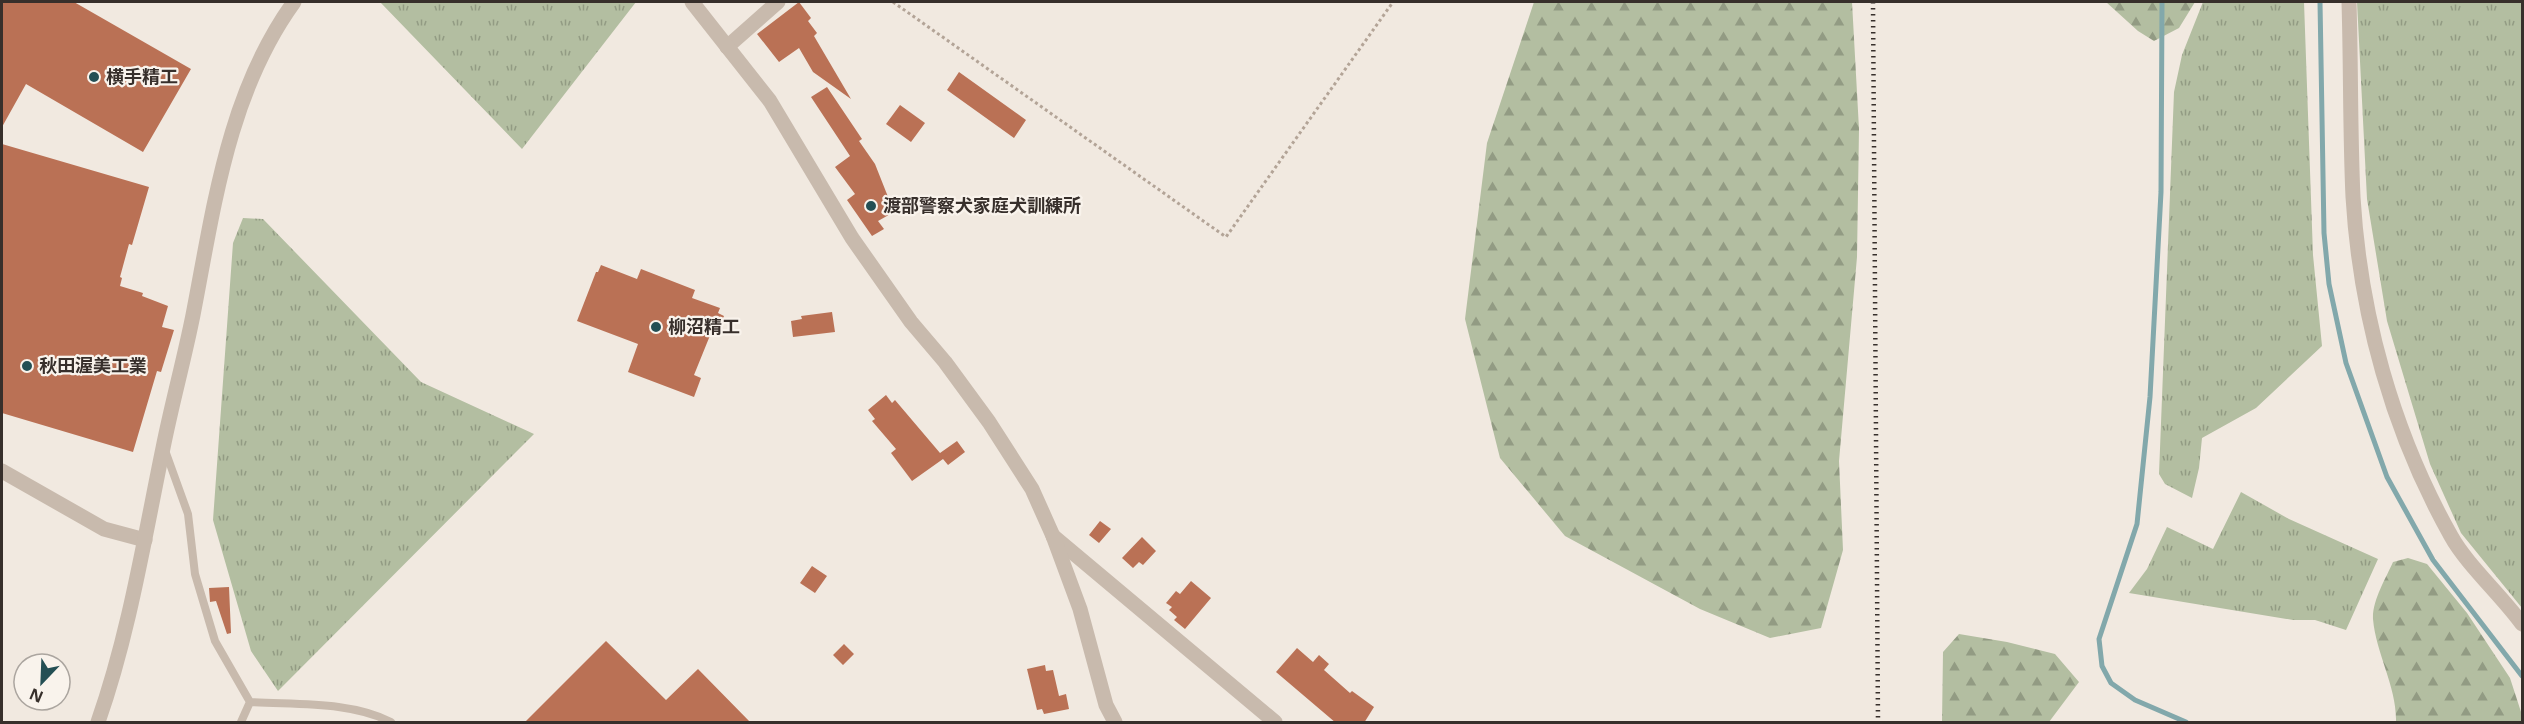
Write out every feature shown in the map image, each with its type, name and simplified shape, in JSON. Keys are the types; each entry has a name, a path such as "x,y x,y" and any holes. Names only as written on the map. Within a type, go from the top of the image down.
{"street":[{"path":"98,723 112,684 145,540 223,167 241,103 260,58 279,22 294,2"},
{"path":"692,2 770,101 852,238 911,322 945,362 989,422 1032,489 1053,536 1080,609 1106,705 1115,723"},
{"path":"727,47 778,2"},
{"path":"2349,2 2354,198 2363,283 2372,332 2394,406 2418,470 2452,538 2523,624"},
{"path":"2,471 104,529 145,540"},
{"path":"1053,536 1275,723"}],"lane":[{"path":"163,446 188,514 195,574 215,641 250,702"},
{"path":"241,723 250,702"},
{"path":"250,702 324,706 372,713 391,723"}],"path":[{"path":"892,2 1226,237 1393,2"}],"green space":[{"path":"380,2 636,2 522,149"},
{"path":"1534,2 1852,2 1859,129 1857,257 1839,461 1843,550 1821,628 1770,638 1700,609 1565,536 1500,458 1465,319 1487,143"},
{"path":"2106,2 2195,2 2179,28 2154,41 2138,31"},
{"path":"2203,2 2304,2 2313,255 2322,346 2256,408 2202,438 2199,468 2192,498 2165,484 2159,474 2174,92 2182,55"},
{"path":"2357,2 2522,2 2522,608 2461,533 2430,464 2387,321 2367,199"},
{"path":"243,218 263,219 421,382 534,434 278,691 251,651 213,520 233,243"},
{"path":"2241,492 2289,519 2378,559 2346,630 2315,620 2293,620 2129,593 2147,569 2167,527 2213,549"},
{"path":"2408,558 2427,564 2467,613 2510,678 2522,715 2522,722 2396,722 2393,696 2378,645 2373,612 2393,562"},
{"path":"1959,634 2007,642 2055,654 2079,682 2049,722 1942,722 1943,652"}],"building":[{"name":"横手精工","path":"2,2 74,2 191,69 143,152 26,84 2,127"},
{"path":"799,2 811,18 808,21 817,33 814,36 851,99 813,72 799,48 779,62 757,34"},
{"path":"959,72 1026,120 1014,138 947,90"},
{"path":"827,87 862,139 859,141 875,164 894,212 878,221 884,229 872,236 847,200 855,194 835,167 850,156 811,97"},
{"path":"900,105 925,123 911,142 886,124"},
{"path":"2,144 149,187 132,245 129,244 120,277 122,278 120,286 143,293 142,296 168,306 162,327 174,330 161,372 157,371 133,452 2,413"},
{"name":"柳沼精工","path":"601,265 637,279 641,269 695,290 692,298 720,308 718,313 724,316 717,335 711,333 694,375 701,378 694,397 628,372 638,344 577,321 596,272"},
{"path":"832,312 835,332 793,337 791,321 802,319 801,316"},
{"path":"886,395 892,403 895,400 940,453 957,441 965,452 948,465 943,459 912,481 891,453 896,449 872,421 875,419 868,410"},
{"path":"1100,521 1111,529 1099,543 1089,535"},
{"path":"1142,537 1156,551 1143,565 1139,562 1133,568 1122,558"},
{"path":"812,566 827,576 815,593 800,583"},
{"path":"1191,581 1211,598 1185,629 1174,620 1177,617 1169,610 1172,607 1166,603 1176,591 1180,594"},
{"path":"229,587 231,633 227,634 216,601 210,602 209,588"},
{"path":"606,641 666,700 698,669 751,723 524,723"},
{"path":"844,644 854,654 843,665 833,655"},
{"path":"1297,648 1313,662 1319,655 1329,664 1324,670 1350,693 1352,691 1374,707 1364,723 1336,723 1276,672"},
{"path":"1045,665 1046,671 1053,670 1059,696 1066,694 1069,709 1044,714 1042,709 1037,710 1027,669"}],"waterway":[{"path":"2162,2 2161,192 2150,397 2137,524 2099,639 2102,666 2111,683 2135,700 2186,722"},
{"path":"2320,2 2324,233 2329,284 2346,363 2387,477 2433,560 2522,676"}],"railway":[{"path":"1873,2 1878,722"}],"place":[{"name":"横手精工","path":"94,77"},
{"name":"渡部警察犬家庭犬訓練所","path":"871,206"},
{"name":"柳沼精工","path":"656,327"},
{"name":"秋田渥美工業","path":"27,366"}]}
